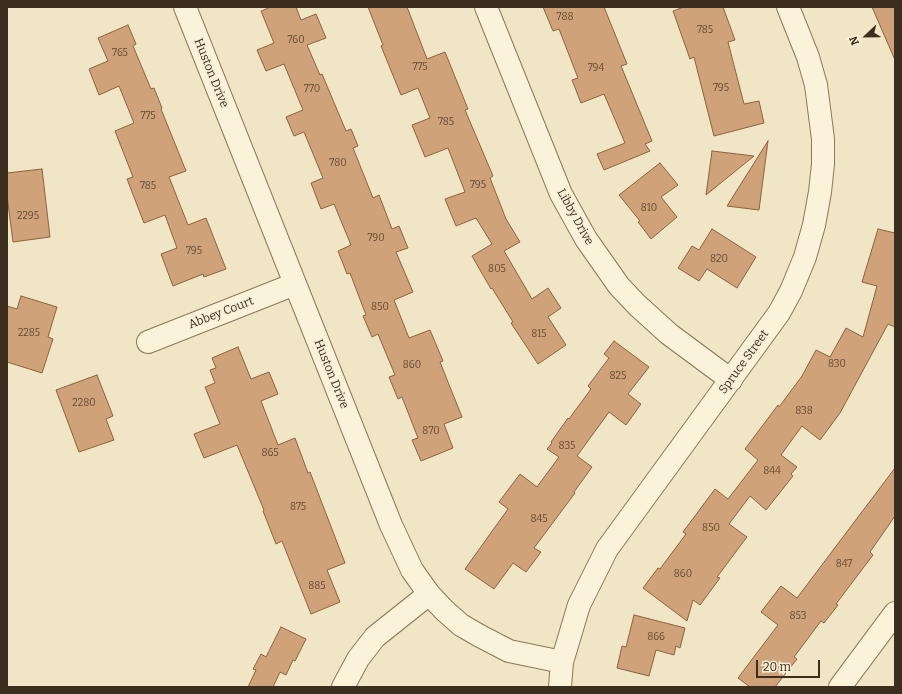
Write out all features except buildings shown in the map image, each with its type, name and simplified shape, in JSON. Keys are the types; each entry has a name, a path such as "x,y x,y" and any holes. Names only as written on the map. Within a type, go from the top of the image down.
{"street":[{"name":"Huston Drive","path":"185,7 391,525 412,570 429,594 461,625 490,642 509,650 562,662"},
{"name":"Libby Drive","path":"486,7 561,194 586,239 619,286 637,305 669,334 731,380"},
{"name":"Spruce Street","path":"560,687 562,662 579,605 607,549 630,515 779,313 791,291 805,257 814,224 820,192 823,164 822,139 816,86 808,57 788,7"},
{"name":"Abbey Court","path":"148,342 295,284"},
{"path":"343,687 358,659 375,637 429,594"},
{"path":"840,687 895,613"}]}
